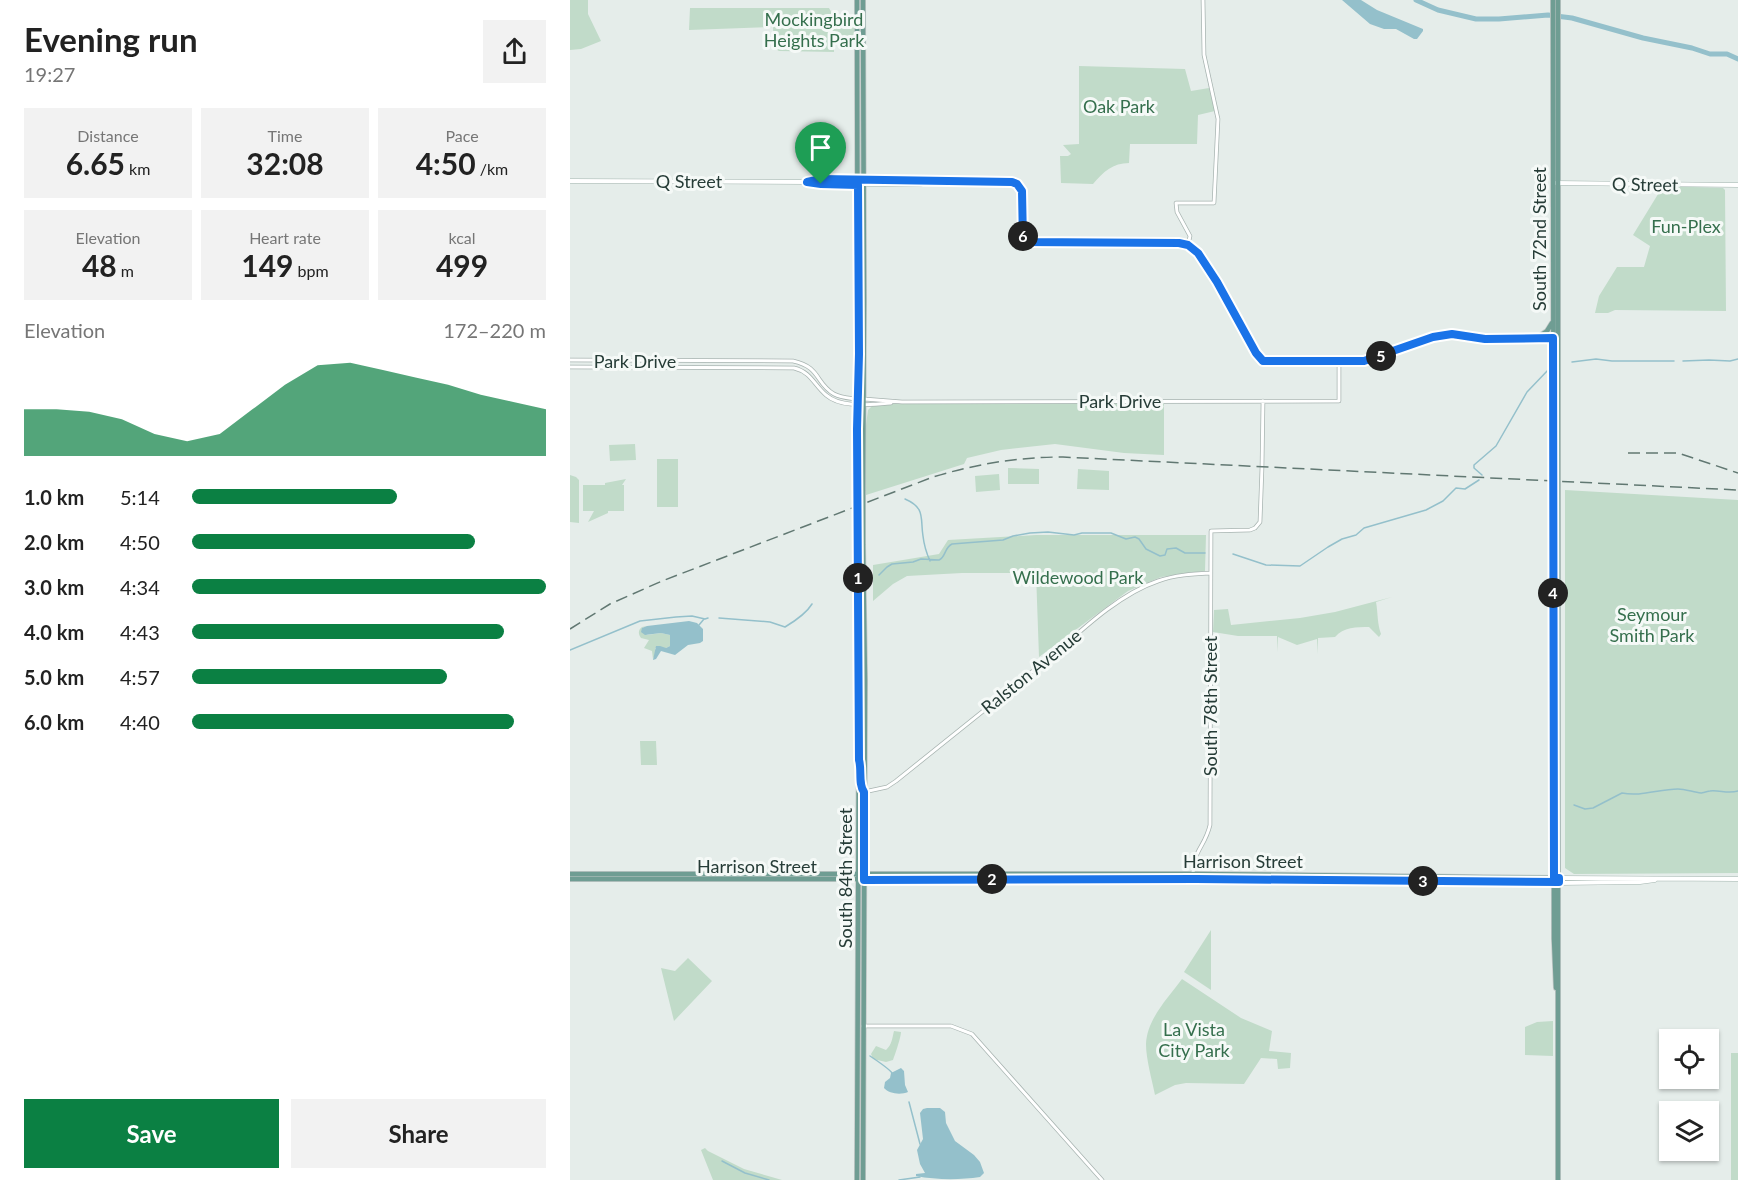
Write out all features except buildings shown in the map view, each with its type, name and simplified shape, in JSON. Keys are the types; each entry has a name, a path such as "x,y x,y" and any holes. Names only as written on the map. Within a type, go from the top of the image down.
{"main road":[{"name":"South 84th Street","path":"857,0 861,182"},
{"name":"South 84th Street","path":"857,1180 864,792 860,491 862,0"},
{"name":"South 72nd Street","path":"1555,337 1553,320 1558,121 1556,2"},
{"name":"South 72nd Street","path":"1556,30 1552,96 1555,183 1558,1180"},
{"path":"1552,96 1555,99 1555,115 1558,121"},
{"name":"Q Street","path":"570,181 807,182 821,179 905,184 1012,182 1017,184 1023,194 1023,242 1179,243 1188,245"},
{"name":"Q Street","path":"1555,183 1738,185"},
{"path":"1188,245 1198,253 1217,282 1256,353 1263,361 1368,360 1433,337 1452,334 1485,339 1555,337"},
{"path":"1538,337 1547,332 1553,320"},
{"name":"South 84th Street","path":"861,543 859,760 862,877 863,1180"},
{"path":"859,760 861,788 864,792"},
{"name":"Harrison Street","path":"570,874 1557,880"},
{"name":"Harrison Street","path":"570,879 1193,875 1640,882 1665,879 1738,879"}],"street":[{"path":"1188,245 1190,236 1176,203 1214,203 1218,119 1204,56 1203,0"},
{"name":"Park Drive","path":"570,360 793,361 813,370 834,394 860,401"},
{"name":"Park Drive","path":"570,367 794,368 809,375 824,394 844,403 860,401 1339,401 1339,361"},
{"name":"South 78th Street","path":"1193,875 1194,858 1208,837 1210,825 1211,531 1250,530 1257,527 1260,522 1263,401"},
{"name":"Ralston Avenue","path":"864,792 876,791 891,785 1124,597 1159,581 1189,574 1210,573"},
{"path":"863,1026 951,1026 972,1034 1102,1180"}],"green space":[{"path":"570,0 588,0 588,14 601,41 581,49 570,50"},
{"name":"Mockingbird Heights Park","path":"690,8 829,8 838,24 855,24 854,43 834,43 834,52 779,51 774,48 773,27 689,30"},
{"name":"Oak Park","path":"1079,66 1185,69 1191,91 1209,88 1215,111 1198,115 1197,144 1130,144 1129,163 1109,169 1093,184 1061,183 1060,156 1071,154 1063,145 1079,144"},
{"name":"Fun-Plex","path":"1663,186 1723,188 1725,190 1726,311 1615,310 1608,313 1595,313 1599,296 1617,267 1644,267 1650,246 1633,235"},
{"path":"1164,402 1164,455 1124,453 1055,444 1001,450 967,458 964,464 866,495 866,425 868,410 874,404"},
{"path":"635,444 636,460 610,461 609,445"},
{"path":"657,459 678,459 678,507 657,507"},
{"path":"1008,468 1039,469 1039,484 1008,484"},
{"path":"1078,469 1109,471 1109,490 1077,489"},
{"path":"999,474 1000,490 976,492 975,476"},
{"path":"570,475 579,480 579,523 570,522"},
{"path":"626,479 622,485 624,485 624,511 608,511 588,522 594,511 583,511 583,485 605,485 605,483"},
{"name":"Seymour Smith Park","path":"1565,490 1738,500 1738,873 1574,874 1565,868"},
{"name":"Wildewood Park","path":"1036,535 1206,535 1205,571 1161,577 1128,591 1039,657 1036,573 907,576 893,584 873,601 873,565 939,554 948,540"},
{"path":"1392,597 1376,602 1381,634 1379,637 1369,627 1346,629 1335,637 1318,638 1318,654 1317,639 1297,645 1278,637 1277,652 1277,636 1238,636 1213,632 1214,610 1228,609 1231,625 1335,612"},
{"path":"647,626 642,628 647,635 661,633 670,635 670,646 655,648 653,659 652,651 644,648 649,640 641,638 639,634 642,627"},
{"path":"640,741 656,741 657,765 641,765"},
{"path":"1211,930 1211,990 1184,972"},
{"path":"688,958 712,981 674,1021 661,968 675,971"},
{"name":"La Vista City Park","path":"1182,979 1241,1018 1272,1031 1269,1051 1291,1053 1290,1068 1278,1069 1277,1059 1261,1058 1244,1084 1186,1083 1175,1085 1155,1095 1147,1056 1147,1035 1159,1009"},
{"path":"1553,1021 1553,1056 1525,1055 1525,1027 1537,1022"},
{"path":"894,1031 901,1032 893,1060 886,1062 873,1059 871,1054 876,1046 886,1050 891,1043"},
{"path":"1731,1053 1738,1053 1738,1180 1731,1180"},
{"path":"705,1148 744,1169 782,1180 713,1180 701,1150"}],"water":[{"path":"1342,0 1361,0 1423,31 1417,39 1414,39 1396,29 1384,29 1370,24"},
{"path":"689,621 697,623 703,629 703,641 688,645 675,655 661,651 653,660 656,646 666,648 670,646 670,635 661,633 645,635 641,632 642,628"},
{"path":"901,1068 904,1071 908,1092 889,1092 884,1088 885,1082 890,1078 891,1073"},
{"path":"927,1108 940,1108 945,1112 946,1123 955,1141 980,1162 984,1173 980,1177 948,1179 916,1176 916,1174 925,1173 917,1150 923,1139 920,1113"}],"waterway":[{"path":"1416,0 1438,10 1476,19 1548,15 1572,18 1643,38 1710,54 1727,54 1738,59"},
{"path":"1572,362 1596,359 1674,361"},
{"path":"1683,361 1738,359"},
{"path":"1482,475 1474,468 1474,465 1496,446 1527,392 1549,369"},
{"path":"1233,554 1266,565 1300,566 1328,547 1342,539 1356,535 1364,528 1426,510 1443,501 1456,488 1465,489 1479,480"},
{"path":"905,499 912,502 921,514 922,530 930,561"},
{"path":"879,575 892,564 921,559 939,560 952,544 1003,540 1030,533 1048,532 1074,535 1111,533 1126,539 1135,537 1146,549 1160,556 1165,555 1167,549 1176,548 1185,553 1205,553"},
{"path":"719,618 770,622 785,627 796,620 812,604"},
{"path":"570,650 640,621 692,616 708,618"},
{"path":"699,625 704,619"},
{"path":"1574,805 1585,809 1593,808 1622,793 1636,794 1671,789 1701,793 1738,791"},
{"path":"870,1056 892,1073"},
{"path":"909,1102 920,1144"},
{"path":"722,1161 745,1173 769,1180"},
{"path":"899,1180 920,1177"}],"railway":[{"path":"1628,453 1678,453 1738,473"},
{"path":"570,629 610,604 662,581 933,477 965,468 1013,460 1063,457 1738,490"}],"route":[{"path":"821,179 1012,182 1017,184 1022,191 1023,242 1184,243 1198,253 1217,282 1256,353 1263,361 1364,361 1433,337 1452,334 1485,339 1553,338 1554,878 1559,878 1559,882 1196,879 864,880 864,792 861,788 859,760 858,185 821,184 807,182 821,179"}]}
